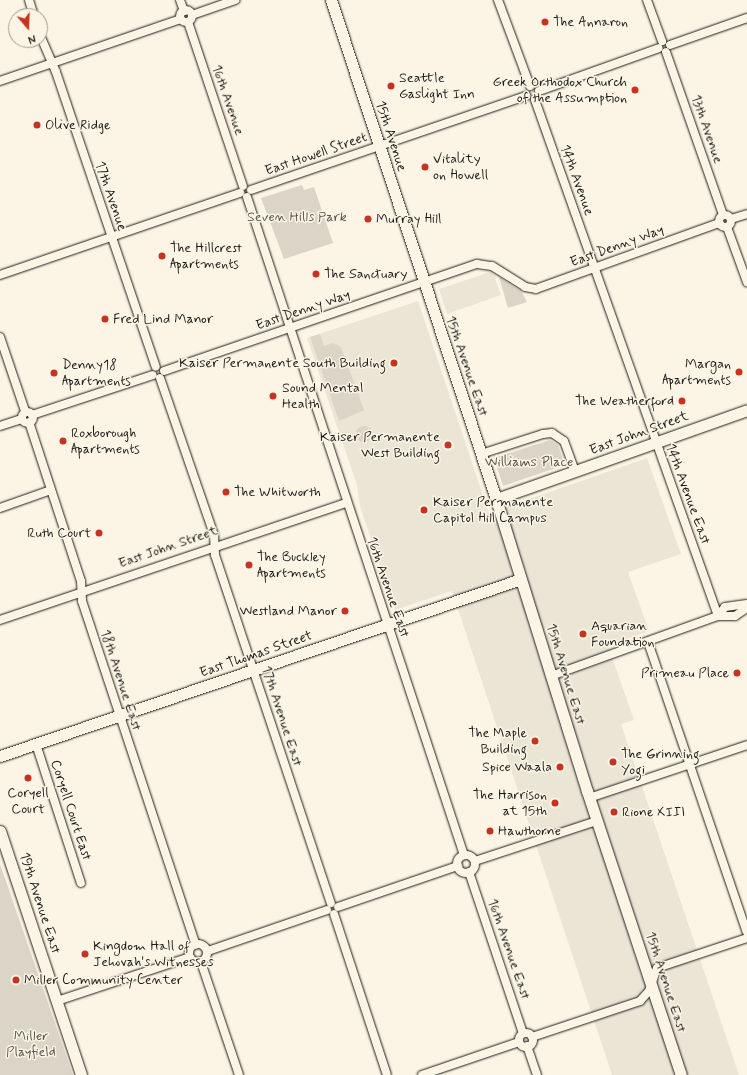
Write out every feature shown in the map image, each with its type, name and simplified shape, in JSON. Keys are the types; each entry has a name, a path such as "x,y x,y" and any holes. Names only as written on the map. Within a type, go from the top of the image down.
{"street":[{"name":"16th Avenue","path":"180,0 246,191 291,328"},
{"path":"0,81 235,0"},
{"name":"15th Avenue","path":"330,0 423,282"},
{"path":"498,0 530,86"},
{"name":"13th Avenue","path":"647,0 747,282"},
{"path":"540,91 747,18"},
{"name":"17th Avenue","path":"45,48 158,373"},
{"path":"530,86 535,86 540,91"},
{"path":"530,86 525,91 529,100 535,100 540,96 540,91"},
{"name":"East Howell Street","path":"0,275 526,96"},
{"name":"14th Avenue","path":"535,100 594,268"},
{"name":"East Denny Way","path":"0,426 423,282 485,264 532,289 747,214"},
{"name":"14th Avenue East","path":"594,268 718,616"},
{"name":"15th Avenue East","path":"423,282 496,499 589,798 681,1075"},
{"name":"16th Avenue East","path":"291,328 345,488 346,503 464,855"},
{"name":"18th Avenue East","path":"0,337 81,581 82,601 196,945"},
{"name":"17th Avenue East","path":"158,373 214,535 215,555 387,1075"},
{"name":"East John Street","path":"496,499 747,410"},
{"path":"481,454 543,434 552,433 564,440 575,472"},
{"path":"0,508 51,490"},
{"name":"East John Street","path":"0,620 346,503"},
{"name":"East Thomas Street","path":"0,756 521,579"},
{"path":"718,616 725,607 747,604"},
{"path":"550,676 718,616 735,616 747,608"},
{"path":"648,642 688,765 747,932"},
{"name":"Coryell Court East","path":"36,744 81,883"},
{"path":"589,798 747,745"},
{"path":"475,861 597,821"},
{"name":"19th Avenue East","path":"0,831 81,1075"},
{"path":"464,855 472,856 475,861 475,867 469,872 462,872 458,866 458,859 464,855"},
{"path":"208,951 458,866"},
{"name":"16th Avenue East","path":"469,872 523,1033"},
{"path":"532,1037 640,1001 647,994 654,972 660,967 747,938"},
{"path":"196,945 202,945 208,951 207,957 201,962 194,962 190,957 191,948 196,945"},
{"path":"57,1002 190,957"},
{"path":"201,962 239,1075"},
{"path":"519,1042 519,1036 523,1033 528,1033 532,1037"},
{"path":"527,1046 532,1042 532,1037"},
{"path":"422,1075 519,1042 527,1046 537,1075"}],"shaded area":[{"path":"490,272 496,276 495,278 501,295 447,314 439,289"},
{"path":"418,301 489,513 647,458 681,554 628,572 649,631 608,646 634,720 621,724 739,1075 612,1075 452,591 395,610 360,506 357,485 307,338"}],"green space":[{"name":"Seven Hills Park","path":"302,185 304,190 314,187 333,243 284,259 261,198"},
{"path":"499,277 521,291 527,302 508,308"},
{"path":"320,334 324,346 333,343 341,347 364,410 339,421 310,337"},
{"path":"364,426 371,431 372,434 367,441 364,442 357,437 356,434 361,427"},
{"name":"Williams Place","path":"550,440 558,445 565,465 503,486 494,458"},
{"name":"Miller Playfield","path":"0,864 73,1075 0,1075"}],"place":[{"name":"The Annaron","path":"545,22"},
{"name":"Seattle Gaslight Inn","path":"391,86"},
{"name":"Greek Orthodox Church of the Assumption","path":"635,90"},
{"name":"Olive Ridge","path":"37,125"},
{"name":"Vitality on Howell","path":"425,167"},
{"name":"Murray Hill","path":"368,219"},
{"name":"The Hillcrest Apartments","path":"162,256"},
{"name":"The Sanctuary","path":"316,274"},
{"name":"Fred Lind Manor","path":"105,319"},
{"name":"Kaiser Permanente South Building","path":"394,363"},
{"name":"Margan Apartments","path":"739,372"},
{"name":"Denny18 Apartments","path":"54,373"},
{"name":"Sound Mental Health","path":"273,396"},
{"name":"The Weatherford","path":"682,401"},
{"name":"Roxborough Apartments","path":"63,441"},
{"name":"Kaiser Permanente West Building","path":"448,445"},
{"name":"The Whitworth","path":"226,492"},
{"name":"Kaiser Permanente Capitol Hill Campus","path":"424,510"},
{"name":"Ruth Court","path":"99,533"},
{"name":"The Buckley Apartments","path":"249,565"},
{"name":"Westland Manor","path":"345,611"},
{"name":"Aquarian Foundation","path":"583,634"},
{"name":"Primeau Place","path":"737,673"},
{"name":"The Maple Building","path":"535,741"},
{"name":"The Grinning Yogi","path":"613,762"},
{"name":"Spice Waala","path":"560,767"},
{"name":"Coryell Court","path":"28,778"},
{"name":"The Harrison at 15th","path":"555,803"},
{"name":"Rione XIII","path":"614,812"},
{"name":"Hawthorne","path":"490,831"},
{"name":"Kingdom Hall of Jehovah's Witnesses","path":"85,954"},
{"name":"Miller Community Center","path":"16,980"}]}
